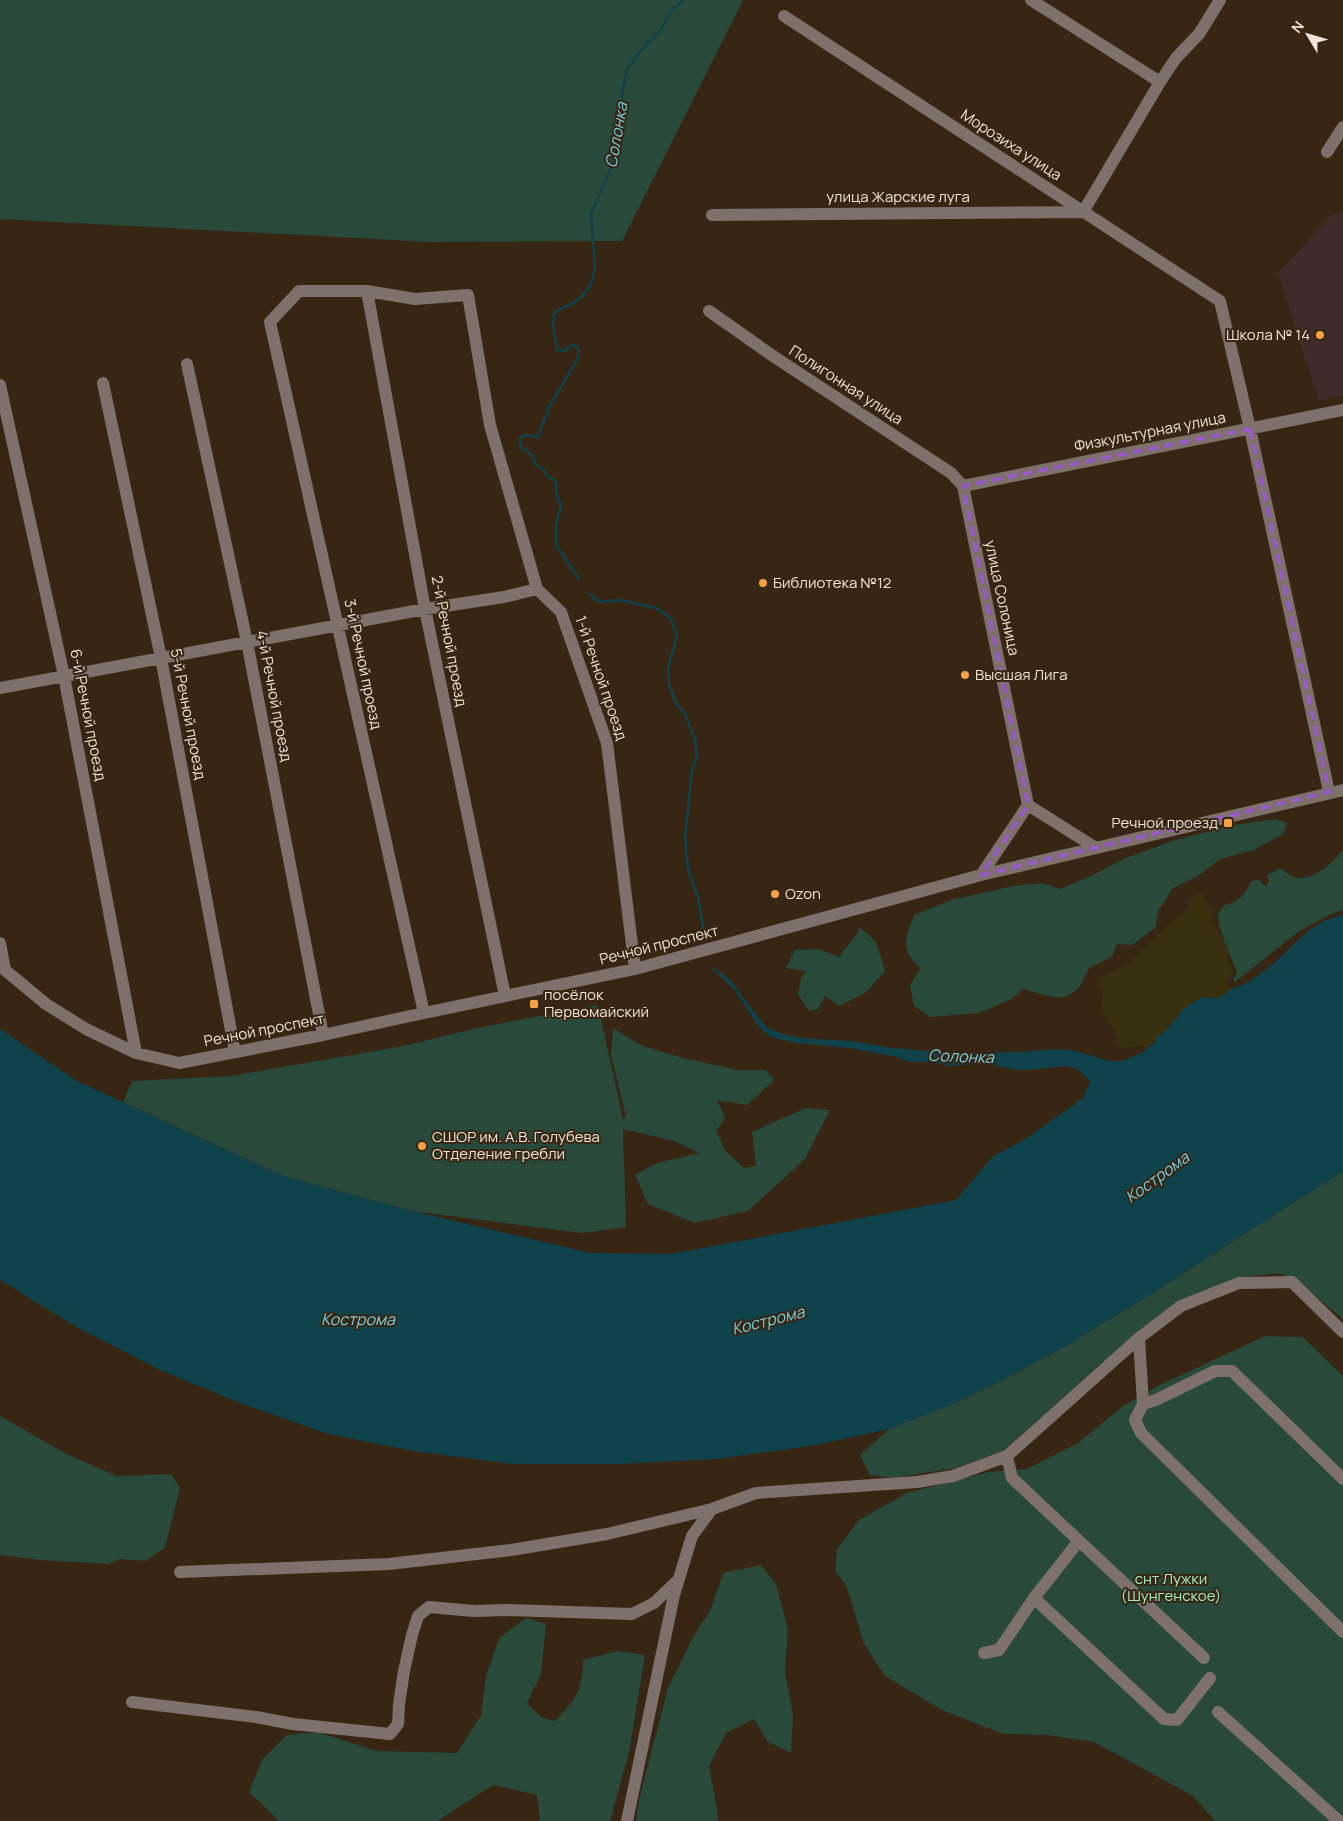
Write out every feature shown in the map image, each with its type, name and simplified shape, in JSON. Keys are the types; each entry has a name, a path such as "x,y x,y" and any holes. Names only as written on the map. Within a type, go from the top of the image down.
{"street":[{"path":"1031,0 1160,82"},
{"path":"1083,212 1160,82 1176,58 1199,34 1220,0"},
{"name":"Морозиха улица","path":"784,16 1220,301 1250,429"},
{"path":"1327,152 1343,127"},
{"name":"улица Жарские луга","path":"712,214 1083,212"},
{"name":"3-й Речной проезд","path":"367,292 299,291 270,322 424,1013"},
{"path":"0,688 425,609 504,597 537,589 490,425 468,295 416,299 367,292"},
{"name":"2-й Речной проезд","path":"367,292 425,609 505,996"},
{"name":"Полигонная улица","path":"710,311 773,356 951,474 963,486"},
{"name":"4-й Речной проезд","path":"187,364 247,642 323,1035"},
{"name":"5-й Речной проезд","path":"103,383 161,658 235,1052"},
{"name":"6-й Речной проезд","path":"0,386 64,676 136,1053"},
{"name":"Физкультурная улица","path":"963,486 1343,410"},
{"path":"1250,429 1329,792"},
{"name":"улица Солоница","path":"963,486 1028,805"},
{"name":"1-й Речной проезд","path":"537,589 561,612 607,743 635,969"},
{"name":"Речной проспект","path":"2,968 46,1004 86,1030 136,1053 179,1063 323,1035 635,969 981,875 1343,790"},
{"path":"981,875 1028,805 1096,848"},
{"path":"0,943 2,968"},
{"path":"180,1572 389,1564 511,1550 607,1534 712,1509 756,1493 917,1482 953,1476 1007,1456 1139,1338 1180,1306 1239,1283 1292,1282 1343,1332"},
{"path":"1139,1338 1143,1404 1135,1420 1141,1434 1343,1632"},
{"path":"1143,1404 1156,1400 1215,1371 1232,1371 1343,1479"},
{"path":"1007,1456 1012,1478 1078,1542 1204,1658"},
{"path":"627,1821 674,1594 692,1536 712,1509"},
{"path":"984,1652 999,1650 1034,1598 1078,1542"},
{"path":"132,1702 256,1717 293,1724 390,1734 398,1724 404,1671 412,1635 418,1616 429,1608 632,1614 654,1603 678,1580"},
{"path":"1034,1598 1164,1719 1177,1720 1210,1678"},
{"path":"1218,1712 1339,1821"}],"highlighted area":[{"path":"1250,429 1329,792 981,875 1028,805 963,486"}],"shaded area":[{"name":"Школа № 14","path":"1343,212 1343,396 1319,401 1278,273 1332,215"}],"green space":[{"path":"0,0 743,0 622,241 430,242 0,219"},
{"path":"1275,819 1287,823 1283,834 1254,850 1220,859 1198,876 1173,888 1158,911 1156,927 1132,945 1117,944 1112,957 1089,968 1083,981 1070,994 1063,997 1055,997 1023,989 1010,1000 979,1013 930,1017 914,1006 910,985 920,968 909,955 906,943 914,915 951,900 1013,886 1042,883 1061,889 1126,858 1172,841 1229,826"},
{"path":"1343,849 1343,910 1329,915 1298,932 1235,982 1233,980 1237,973 1219,921 1218,913 1224,905 1238,900 1252,881 1259,880 1266,887 1269,881 1267,875 1280,868 1297,878 1311,876 1335,860"},
{"path":"860,927 876,942 885,971 865,993 839,1006 825,996 818,1009 809,1011 798,994 801,978 806,971 786,968 795,950 819,949 839,957"},
{"name":"СШОР им. А.В. Голубева Отделение гребли","path":"598,1005 623,1120 626,1116 611,1055 613,1028 640,1045 683,1058 738,1070 766,1070 774,1080 747,1105 717,1100 725,1118 716,1131 725,1150 744,1168 756,1166 752,1132 806,1108 830,1110 805,1159 748,1211 694,1223 648,1204 635,1175 657,1163 700,1153 674,1141 623,1129 626,1227 582,1233 412,1211 283,1176 123,1102 132,1081 231,1076 403,1046 482,1027"},
{"path":"1343,1171 1343,1319 1297,1281 1279,1273 1235,1278 1144,1327 1003,1451 955,1468 893,1478 870,1475 860,1455 889,1429 948,1406 995,1384 1059,1350 1143,1299"},
{"name":"снт Лужки (Шунгенское)","path":"1265,1336 1303,1337 1343,1376 1343,1821 1215,1821 1193,1796 1094,1742 1047,1735 1003,1734 942,1710 885,1676 864,1644 846,1585 835,1571 837,1549 859,1520 907,1493 989,1472 1027,1469 1078,1443 1123,1406 1160,1385"},
{"path":"0,1416 68,1455 117,1476 171,1474 180,1488 165,1548 145,1561 120,1559 108,1564 40,1560 0,1555"},
{"path":"761,1565 776,1584 788,1629 785,1672 793,1715 791,1753 768,1742 754,1719 726,1733 709,1766 718,1821 636,1821 639,1800 668,1688 693,1637 711,1609 723,1573"},
{"path":"526,1618 546,1624 541,1674 527,1703 542,1718 555,1721 573,1700 581,1679 583,1660 618,1651 645,1655 629,1753 610,1821 540,1821 537,1795 493,1785 437,1821 279,1821 249,1792 262,1760 287,1735 317,1732 377,1751 457,1753 481,1715 486,1676 499,1638"}],"sand":[{"path":"1203,894 1214,914 1214,922 1229,954 1227,957 1233,971 1226,982 1231,989 1219,998 1203,997 1181,1011 1148,1048 1140,1045 1121,1049 1112,1026 1101,1014 1103,991 1098,984 1099,978 1128,964 1184,912 1193,897"}],"water":[{"name":"Кострома","path":"1343,915 1343,1171 1143,1299 1059,1350 995,1384 948,1406 889,1429 816,1445 717,1459 618,1464 513,1464 413,1451 328,1434 240,1403 160,1370 78,1328 0,1280 0,1029 75,1080 283,1176 412,1211 591,1253 671,1254 956,1200 992,1157 1027,1138 1083,1098 1090,1081 1077,1069 1066,1066 1016,1070 983,1063 951,1066 927,1062 909,1062 897,1057 849,1048 796,1043 771,1037 760,1028 735,991 711,965 731,981 768,1028 799,1038 851,1041 886,1047 923,1051 937,1050 953,1053 1072,1050 1110,1061 1122,1061 1143,1052 1153,1044 1181,1011 1193,1002 1203,997 1219,998 1231,989 1247,983 1272,965 1309,930 1326,920"}],"waterway":[{"name":"Солонка","path":"579,579 556,545 556,525 561,506 556,492 556,482 536,465 532,455 521,447 520,437 526,435 538,437 549,407 578,358 579,350 575,345 570,346 565,351 557,350 553,326 554,314 574,303 591,284 595,268 591,214 611,168 617,146 623,87 627,69 660,31 671,11 683,0"},
{"name":"Солонка","path":"590,594 599,602 620,600 656,608 669,617 677,635 668,669 669,685 675,701 685,714 695,739 697,757 692,770 685,838 688,869 698,897 704,933"}],"place":[{"name":"Школа № 14","path":"1320,335"},
{"name":"Библиотека №12","path":"763,583"},
{"name":"Высшая Лига","path":"965,675"},
{"name":"Речной проезд","path":"1228,823"},
{"name":"Ozon","path":"775,894"},
{"name":"посёлок Первомайский","path":"534,1004"},
{"name":"СШОР им. А.В. Голубева Отделение гребли","path":"422,1146"}]}
